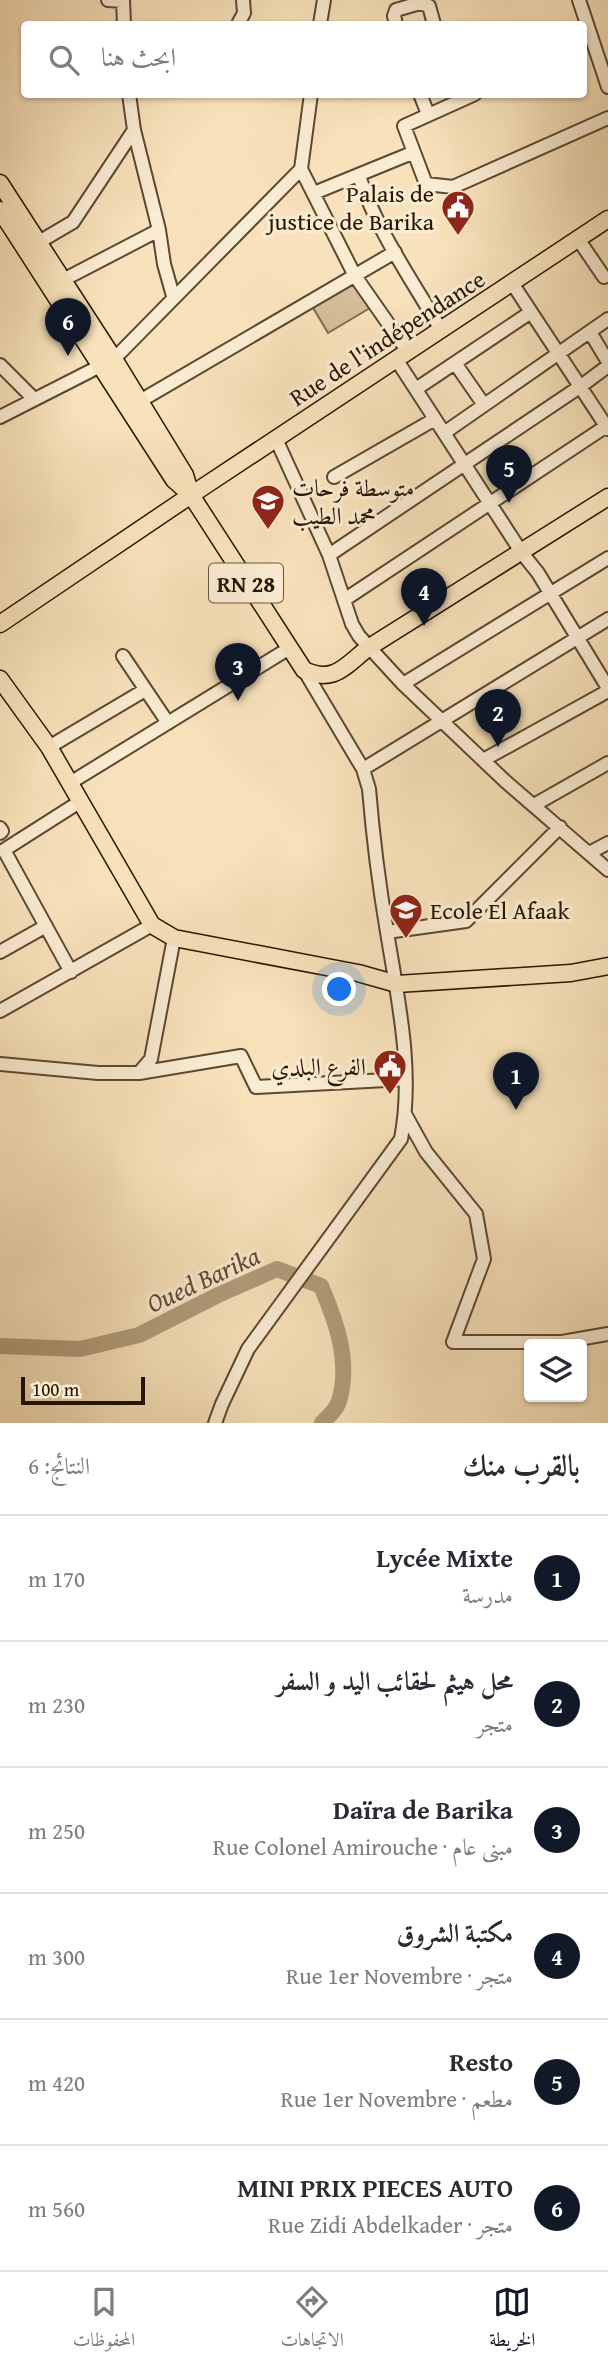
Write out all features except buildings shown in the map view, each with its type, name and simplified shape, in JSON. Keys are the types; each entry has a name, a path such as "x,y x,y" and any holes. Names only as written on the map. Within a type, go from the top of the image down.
{"main road":[{"name":"RN 28","path":"0,183 63,280 174,480 191,495"},
{"name":"RN 28","path":"0,210 107,362 140,401 185,475 191,495 304,670"},
{"name":"Rue de l'indépendance","path":"0,624 608,219"},
{"path":"304,670 316,676 334,675 368,648 608,497"},
{"path":"0,680 49,747 152,925 174,937 358,973 397,984 571,973 608,967"}],"street":[{"path":"108,0 123,1 124,21"},
{"path":"240,21 244,13 243,0"},
{"path":"320,21 324,0"},
{"path":"579,0 583,21"},
{"path":"395,21 396,10 420,3 429,6 433,21"},
{"path":"588,48 608,87"},
{"path":"130,98 134,130 173,296"},
{"path":"310,98 301,169 355,275 402,356 416,390 522,553 538,573 608,689 485,759"},
{"path":"422,98 428,114"},
{"path":"456,98 404,126 426,184 453,187 608,118"},
{"path":"38,242 73,222 134,130"},
{"path":"314,194 412,153"},
{"path":"0,417 107,362 301,169"},
{"path":"359,176 366,198 441,330"},
{"path":"63,280 159,230"},
{"path":"578,239 607,279"},
{"path":"140,401 395,252"},
{"path":"344,600 607,427 512,282"},
{"path":"416,390 531,312"},
{"path":"444,433 608,319"},
{"path":"329,555 581,386 608,364 590,332"},
{"path":"455,363 485,405"},
{"path":"0,365 34,399"},
{"path":"334,477 435,419"},
{"path":"275,439 329,555 352,624 368,648 505,781 608,870"},
{"path":"403,684 608,558"},
{"path":"363,769 608,619"},
{"path":"70,783 288,649"},
{"path":"122,656 167,723"},
{"path":"215,1423 248,1349 401,1139 405,1114 405,1079 397,984 387,932 369,789 363,769 304,670"},
{"path":"49,747 145,690"},
{"path":"534,804 608,763"},
{"path":"71,972 2,847 81,801"},
{"path":"387,932 466,921 559,827"},
{"path":"589,853 608,843"},
{"path":"0,1011 152,925"},
{"path":"0,952 46,926"},
{"path":"139,1073 151,1059 174,937"},
{"path":"0,1064 98,1073 139,1073 241,1056 256,1087 405,1079"},
{"path":"405,1114 426,1152 476,1214 485,1259 453,1342 562,1342 608,1334"}],"shaded area":[{"path":"359,278 375,305 328,333 312,306"}],"waterway":[{"name":"Oued Barika","path":"0,1346 80,1349 139,1335 277,1269 321,1286 332,1313 343,1357 342,1386 336,1407 322,1423"}],"place":[{"name":"Palais de justice de Barika","path":"458,237"},
{"name":"MINI PRIX PIECES AUTO","path":"68,356"},
{"name":"Resto","path":"509,503"},
{"name":"متوسطة فرحات محمد الطيب","path":"268,531"},
{"name":"مكتبة الشروق","path":"424,626"},
{"name":"Daïra de Barika","path":"238,701"},
{"name":"محل هيثم لحقائب اليد و السفر","path":"498,747"},
{"name":"Ecole El Afaak","path":"406,940"},
{"name":"الفرع البلدي","path":"390,1096"},
{"name":"Lycée Mixte","path":"516,1110"}]}
